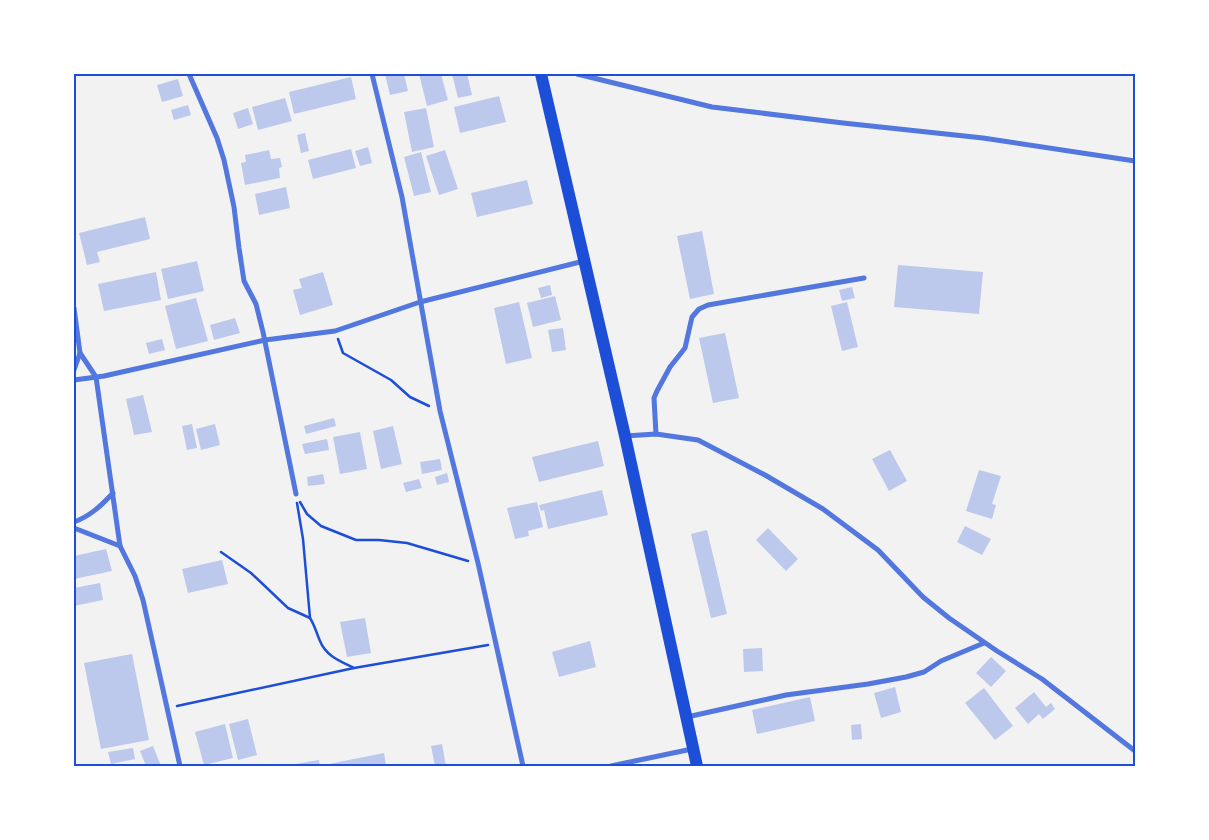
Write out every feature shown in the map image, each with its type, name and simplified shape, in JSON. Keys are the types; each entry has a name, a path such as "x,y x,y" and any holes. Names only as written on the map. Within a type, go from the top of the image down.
{"main road":[{"path":"541,74 585,261 697,766"}],"street":[{"path":"189,74 217,138 224,160 234,207 238,248 244,281 256,304 265,340 296,494"},
{"path":"372,74 402,197 440,411 478,563 523,766"},
{"path":"577,74 712,107 984,138 1135,161"},
{"path":"74,380 96,377 265,340 335,331 420,302 585,261"},
{"path":"656,434 654,398 656,391 670,367 685,348 692,317 699,309 708,305 864,278"},
{"path":"74,308 80,353 96,377 120,546 135,576 143,600 180,766"},
{"path":"74,370 80,353"},
{"path":"624,436 656,434 698,440 765,475 823,509 878,550 923,597 949,618 984,643 1042,679 1135,751"},
{"path":"74,522 89,515 113,493"},
{"path":"74,528 120,546"},
{"path":"686,717 786,695 906,677 924,672 941,661 984,643"},
{"path":"611,766 693,749"}],"path":[{"path":"335,331 343,353 391,380 410,397 440,411"},
{"path":"296,494 308,514 321,526 356,540 407,543 478,563"},
{"path":"296,494 310,618"},
{"path":"221,552 251,573 288,608 310,618 316,626 320,642 329,656 354,668"},
{"path":"168,708 354,668 496,644"}],"building":[{"path":"385,74 404,74 408,91 390,95"},
{"path":"419,74 441,74 448,100 427,106"},
{"path":"452,74 467,74 472,95 458,98"},
{"path":"351,77 356,99 294,114 289,92"},
{"path":"178,79 183,96 162,102 157,85"},
{"path":"499,96 506,122 460,133 454,107"},
{"path":"285,98 292,121 258,130 252,107"},
{"path":"188,105 191,115 174,120 171,110"},
{"path":"248,108 253,124 238,129 233,113"},
{"path":"426,108 434,147 412,152 404,112"},
{"path":"305,133 309,151 301,153 297,135"},
{"path":"368,147 372,163 360,166 355,151"},
{"path":"351,149 356,168 313,179 308,160"},
{"path":"269,150 271,159 280,158 282,167 279,168 280,178 245,185 241,163 246,162 245,155"},
{"path":"445,150 458,189 439,195 426,156"},
{"path":"421,152 431,192 414,196 404,157"},
{"path":"527,180 533,204 477,217 471,193"},
{"path":"286,187 290,208 259,215 255,194"},
{"path":"145,217 150,239 97,252 100,262 87,265 79,233"},
{"path":"702,231 714,294 690,299 677,236"},
{"path":"197,261 204,291 168,299 161,269"},
{"path":"898,265 983,272 979,314 894,307"},
{"path":"156,272 161,300 104,311 98,284"},
{"path":"323,272 333,305 300,315 293,290 302,288 299,279"},
{"path":"550,285 552,295 541,298 538,288"},
{"path":"852,287 855,298 842,301 839,290"},
{"path":"555,296 561,320 533,327 527,303"},
{"path":"196,298 208,341 176,349 165,306"},
{"path":"519,302 532,358 506,364 494,308"},
{"path":"847,302 858,347 842,351 831,306"},
{"path":"235,318 240,333 214,340 210,325"},
{"path":"563,328 566,350 552,352 548,330"},
{"path":"725,333 739,398 713,403 699,338"},
{"path":"162,339 165,350 149,354 146,343"},
{"path":"143,395 152,432 134,435 126,399"},
{"path":"334,418 336,426 306,434 304,426"},
{"path":"192,424 197,448 187,450 182,426"},
{"path":"215,424 220,445 201,450 196,429"},
{"path":"393,426 402,464 381,469 373,431"},
{"path":"360,432 367,469 340,474 333,437"},
{"path":"327,439 329,450 305,454 302,444"},
{"path":"598,441 604,466 539,482 532,457"},
{"path":"890,450 907,481 889,491 872,459"},
{"path":"440,459 442,470 422,474 420,462"},
{"path":"979,470 1001,476 992,504 996,505 992,519 966,511"},
{"path":"447,473 449,482 437,485 435,477"},
{"path":"323,474 325,484 308,486 307,477"},
{"path":"419,479 422,488 406,492 403,483"},
{"path":"602,490 608,515 548,529 544,510 541,511 539,505"},
{"path":"537,502 543,527 528,531 529,536 515,539 507,508"},
{"path":"965,526 991,539 982,555 957,542"},
{"path":"768,528 798,559 786,571 756,540"},
{"path":"707,530 727,614 711,618 691,534"},
{"path":"106,549 112,571 74,579 74,556"},
{"path":"222,560 228,584 188,593 182,569"},
{"path":"100,583 103,600 74,606 74,588"},
{"path":"365,618 371,653 347,657 340,622"},
{"path":"590,641 596,667 559,677 552,652"},
{"path":"762,648 763,671 744,672 743,649"},
{"path":"132,654 149,740 101,749 84,663"},
{"path":"991,657 1006,671 991,687 976,673"},
{"path":"895,687 901,712 881,718 874,693"},
{"path":"984,688 1013,726 995,740 965,703"},
{"path":"1034,692 1046,707 1051,703 1055,709 1043,719 1039,714 1028,724 1015,708"},
{"path":"810,697 815,721 757,734 752,710"},
{"path":"248,719 257,755 238,760 229,724"},
{"path":"225,724 233,758 204,765 195,732"},
{"path":"861,724 862,739 852,740 851,725"},
{"path":"442,744 446,766 435,766 431,746"},
{"path":"153,746 161,766 146,766 140,751"},
{"path":"133,748 135,759 111,764 108,752"},
{"path":"384,753 386,766 324,765"},
{"path":"319,760 320,766 289,766 289,765"}]}
